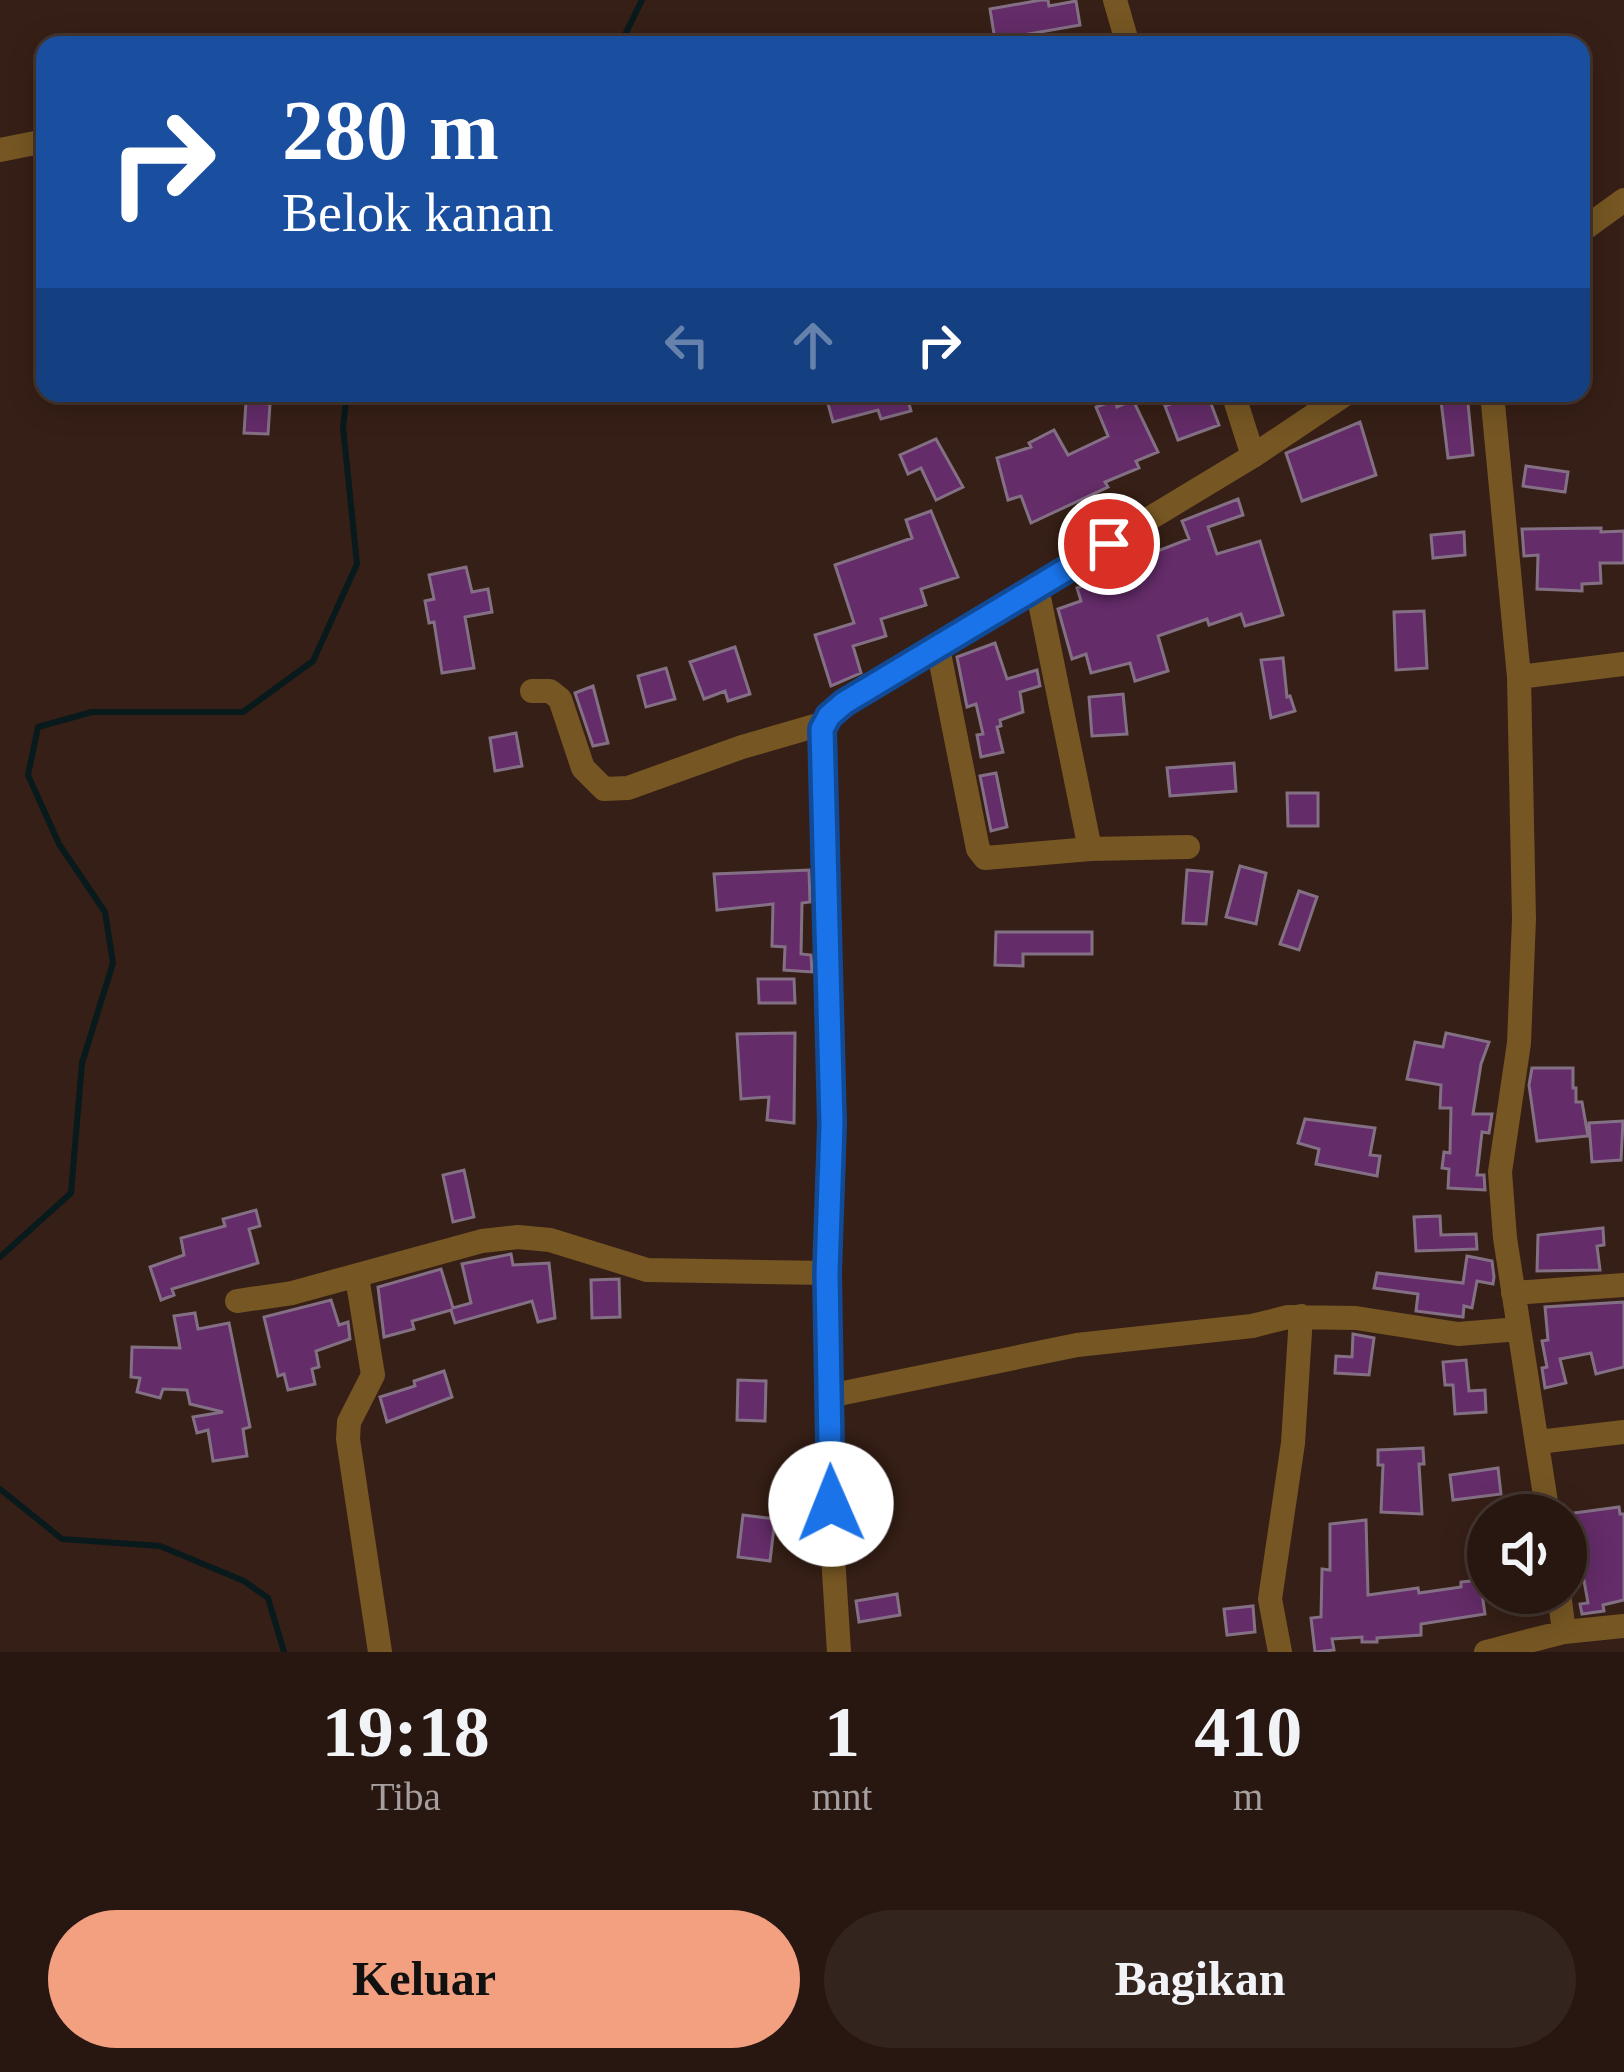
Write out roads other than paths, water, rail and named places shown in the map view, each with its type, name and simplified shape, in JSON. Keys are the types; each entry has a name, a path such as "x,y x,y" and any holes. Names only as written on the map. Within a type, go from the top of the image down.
{"street":[{"path":"1115,0 1125,36"},
{"path":"0,150 36,143"},
{"path":"1590,225 1624,200"},
{"path":"1236,402 1252,456"},
{"path":"532,691 550,691 560,698 583,768 604,790 628,788 825,723 844,703 1333,402"},
{"path":"1493,402 1519,677 1522,960 1519,1042 1500,1172 1513,1293 1545,1494"},
{"path":"1037,588 1090,849"},
{"path":"938,648 978,849 985,858 1090,849 1189,848"},
{"path":"1519,677 1624,664"},
{"path":"825,723 832,1124 827,1273 839,1652"},
{"path":"237,1301 292,1293 482,1241 518,1237 550,1240 647,1270 827,1273"},
{"path":"357,1277 373,1375 349,1422 348,1439 380,1652"},
{"path":"1513,1293 1624,1285"},
{"path":"830,1396 1078,1345 1301,1316 1356,1318 1458,1334 1519,1329"},
{"path":"1280,1652 1270,1599 1293,1443 1301,1316"},
{"path":"1538,1442 1624,1432"},
{"path":"1562,1614 1564,1632"},
{"path":"1486,1652 1564,1632 1624,1627"}],"waterway":[{"path":"624,36 642,0"},
{"path":"0,1257 71,1193 82,1063 113,963 105,912 59,844 28,775 38,727 92,712 243,712 313,661 357,564 343,427 346,402"},
{"path":"0,1489 62,1539 160,1546 244,1581 268,1598 284,1652"}]}
